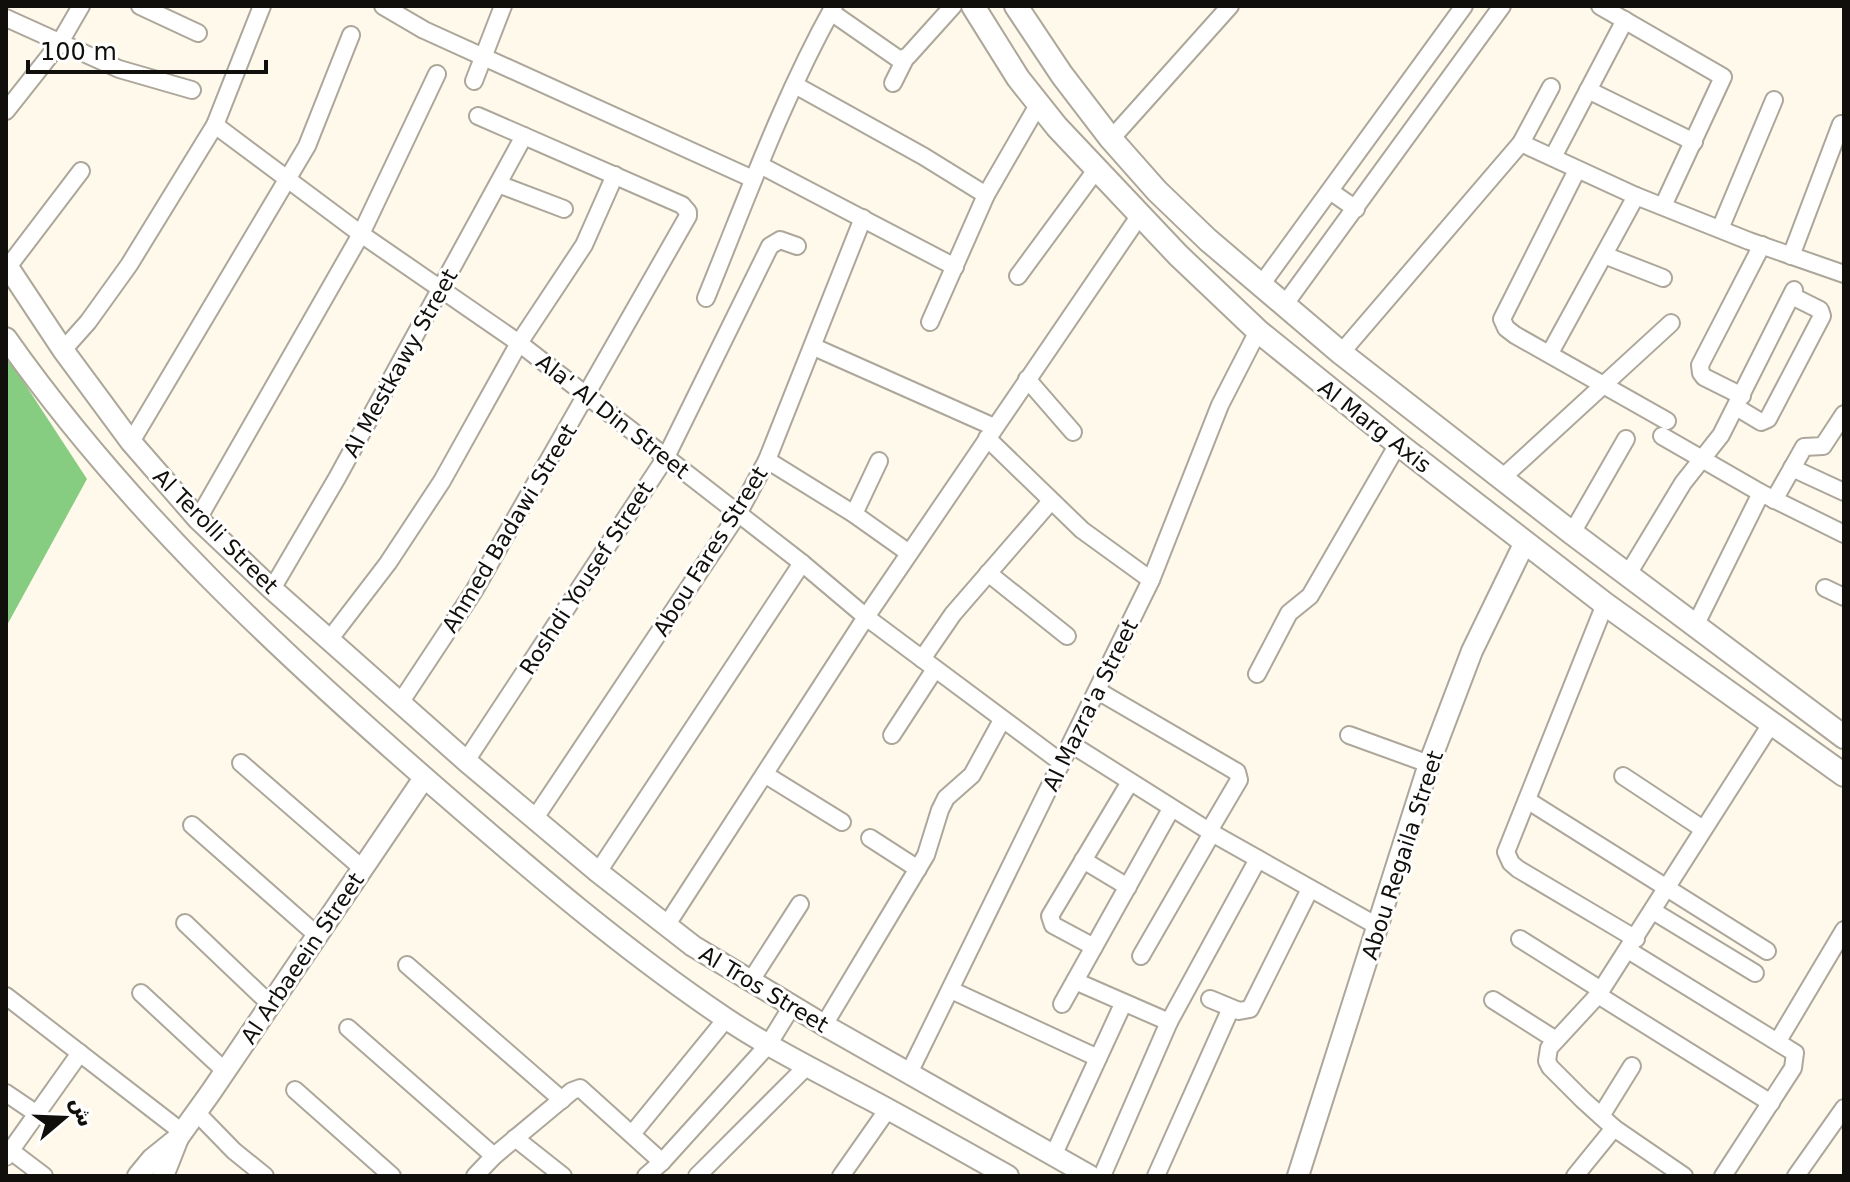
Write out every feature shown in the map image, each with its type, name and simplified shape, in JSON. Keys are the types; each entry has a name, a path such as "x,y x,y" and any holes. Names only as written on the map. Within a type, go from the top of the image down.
{"main road":[{"name":"Al Marg Axis","path":"973,6 999,50 1038,105 1096,170 1258,331 1605,604 1844,775"},
{"name":"Al Marg Axis","path":"1016,6 1062,75 1111,139 1182,216 1341,353 1572,533 1844,737"}],"street":[{"path":"6,111 59,44 81,6"},
{"path":"140,6 198,33"},
{"path":"63,350 88,322 122,274 215,125 262,6"},
{"path":"383,6 406,21 485,57 863,218 955,267"},
{"path":"893,83 905,59 953,6"},
{"path":"1111,139 1230,6"},
{"path":"1261,285 1464,6"},
{"path":"1285,304 1502,6"},
{"path":"1600,6 1723,77 1663,206"},
{"path":"474,81 485,57 498,8"},
{"path":"706,298 757,172 832,9 896,59 905,59"},
{"path":"6,18 59,44 143,77 192,90"},
{"path":"1553,157 1625,20"},
{"path":"131,442 313,136 351,35"},
{"path":"198,519 361,234 437,74"},
{"path":"795,85 898,141 986,195"},
{"path":"1341,353 1521,143 1551,87"},
{"path":"1588,90 1694,142"},
{"path":"1720,229 1774,100"},
{"path":"930,322 986,195 1038,105"},
{"path":"329,640 415,522 519,343 584,245 615,175 478,116"},
{"path":"1791,256 1841,124"},
{"name":"Ala' Al Din Street","path":"215,125 361,234 519,343 802,563 866,617 1062,763"},
{"name":"Al Mestkawy Street","path":"272,589 524,136"},
{"path":"1521,143 1636,196 1844,274"},
{"path":"1018,276 1096,170"},
{"path":"1577,170 1502,319 1506,328 1605,386 1665,428 1701,460 1844,534"},
{"path":"7,266 81,171"},
{"name":"Ahmed Badawi Street","path":"400,703 474,591 684,225 688,212 682,205 615,175"},
{"path":"498,184 564,209"},
{"path":"1330,191 1356,209"},
{"path":"1550,353 1636,196"},
{"path":"666,926 866,617 1140,215"},
{"name":"Abou Fares Street","path":"535,818 738,514 767,460 863,218"},
{"name":"Roshdi Yousef Street","path":"466,761 666,457 770,246 780,240 797,246"},
{"path":"1628,574 1683,483 1721,435 1739,402 1793,293 1820,310 1822,316 1768,419 1761,422 1739,402 1704,377 1700,365 1762,245"},
{"path":"1604,255 1663,278"},
{"name":"Al Terolli Street","path":"7,266 63,350 131,442 198,519 466,761"},
{"path":"1502,478 1671,323"},
{"name":"Al Mazra'a Street","path":"909,1073 1151,580 1220,405 1258,331"},
{"name":"Al Terolli Street","path":"6,338 103,465 204,572 337,702 424,778"},
{"path":"814,347 991,433 1051,501 1093,539 1151,580"},
{"path":"1027,379 1073,432"},
{"path":"1695,626 1768,497 1792,468 1804,447 1825,444 1844,414"},
{"path":"1572,533 1626,439"},
{"path":"1257,674 1289,613 1308,601 1398,444"},
{"path":"767,460 854,514 909,553"},
{"path":"854,514 879,461"},
{"path":"1792,468 1844,492"},
{"path":"892,735 953,614 1051,501"},
{"name":"Abou Regaila Street","path":"1298,1176 1429,764 1478,637 1525,542"},
{"path":"204,572 225,544"},
{"path":"598,872 802,563"},
{"path":"988,573 1067,636"},
{"path":"1825,588 1844,597"},
{"path":"1605,604 1506,852 1511,863 1795,1053 1796,1062 1723,1176"},
{"path":"1098,691 1237,772 1239,780 1141,956"},
{"path":"824,1025 918,869 934,837 946,798 972,775 1002,720"},
{"path":"1684,1176 1614,1128 1550,1067 1547,1053 1600,992 1771,724"},
{"path":"1349,735 1429,764"},
{"path":"1071,744 1171,809 1379,927"},
{"name":"Al Tros Street","path":"466,761 666,926 750,982 1090,1176"},
{"path":"241,763 363,869"},
{"path":"766,775 842,822"},
{"path":"1623,776 1703,829"},
{"name":"Al Tros Street","path":"424,778 579,909 726,1019 1008,1176"},
{"name":"Al Arbaeein Street","path":"163,1176 180,1135 424,778"},
{"path":"1094,947 1053,925 1049,919 1130,782"},
{"path":"1527,800 1767,951"},
{"path":"1062,1004 1171,809"},
{"path":"192,825 318,936"},
{"path":"870,838 918,869"},
{"path":"1102,1176 1169,1022 1258,859"},
{"path":"1083,860 1128,887"},
{"path":"1210,999 1245,1011 1254,1004 1310,889"},
{"path":"750,982 800,904"},
{"path":"1653,911 1755,973"},
{"path":"185,923 271,1005"},
{"path":"1778,1041 1844,930"},
{"path":"1520,939 1771,1103"},
{"path":"407,965 567,1095"},
{"path":"1075,981 1169,1022"},
{"path":"951,990 1098,1058"},
{"path":"141,993 225,1071"},
{"path":"6,996 180,1135"},
{"path":"1493,1000 1556,1040"},
{"path":"1053,1156 1123,1004"},
{"path":"646,1176 768,1045 792,1006"},
{"path":"1156,1176 1231,1008"},
{"path":"632,1134 726,1019"},
{"path":"348,1028 494,1156"},
{"path":"44,1176 8,1154 80,1053"},
{"path":"707,1174 807,1066"},
{"path":"1601,1116 1632,1066"},
{"path":"475,1176 494,1156 567,1095 584,1089 662,1162"},
{"path":"295,1090 392,1176"},
{"path":"6,1093 37,1114"},
{"path":"1796,1176 1844,1108"},
{"path":"841,1176 888,1109"},
{"path":"196,1112 234,1151 265,1176"},
{"path":"1575,1176 1614,1128"},
{"name":"Al Arbaeein Street","path":"138,1176 180,1135"},
{"path":"515,1138 563,1176"}],"green space":[{"path":"6,355 87,479 6,627"}]}
